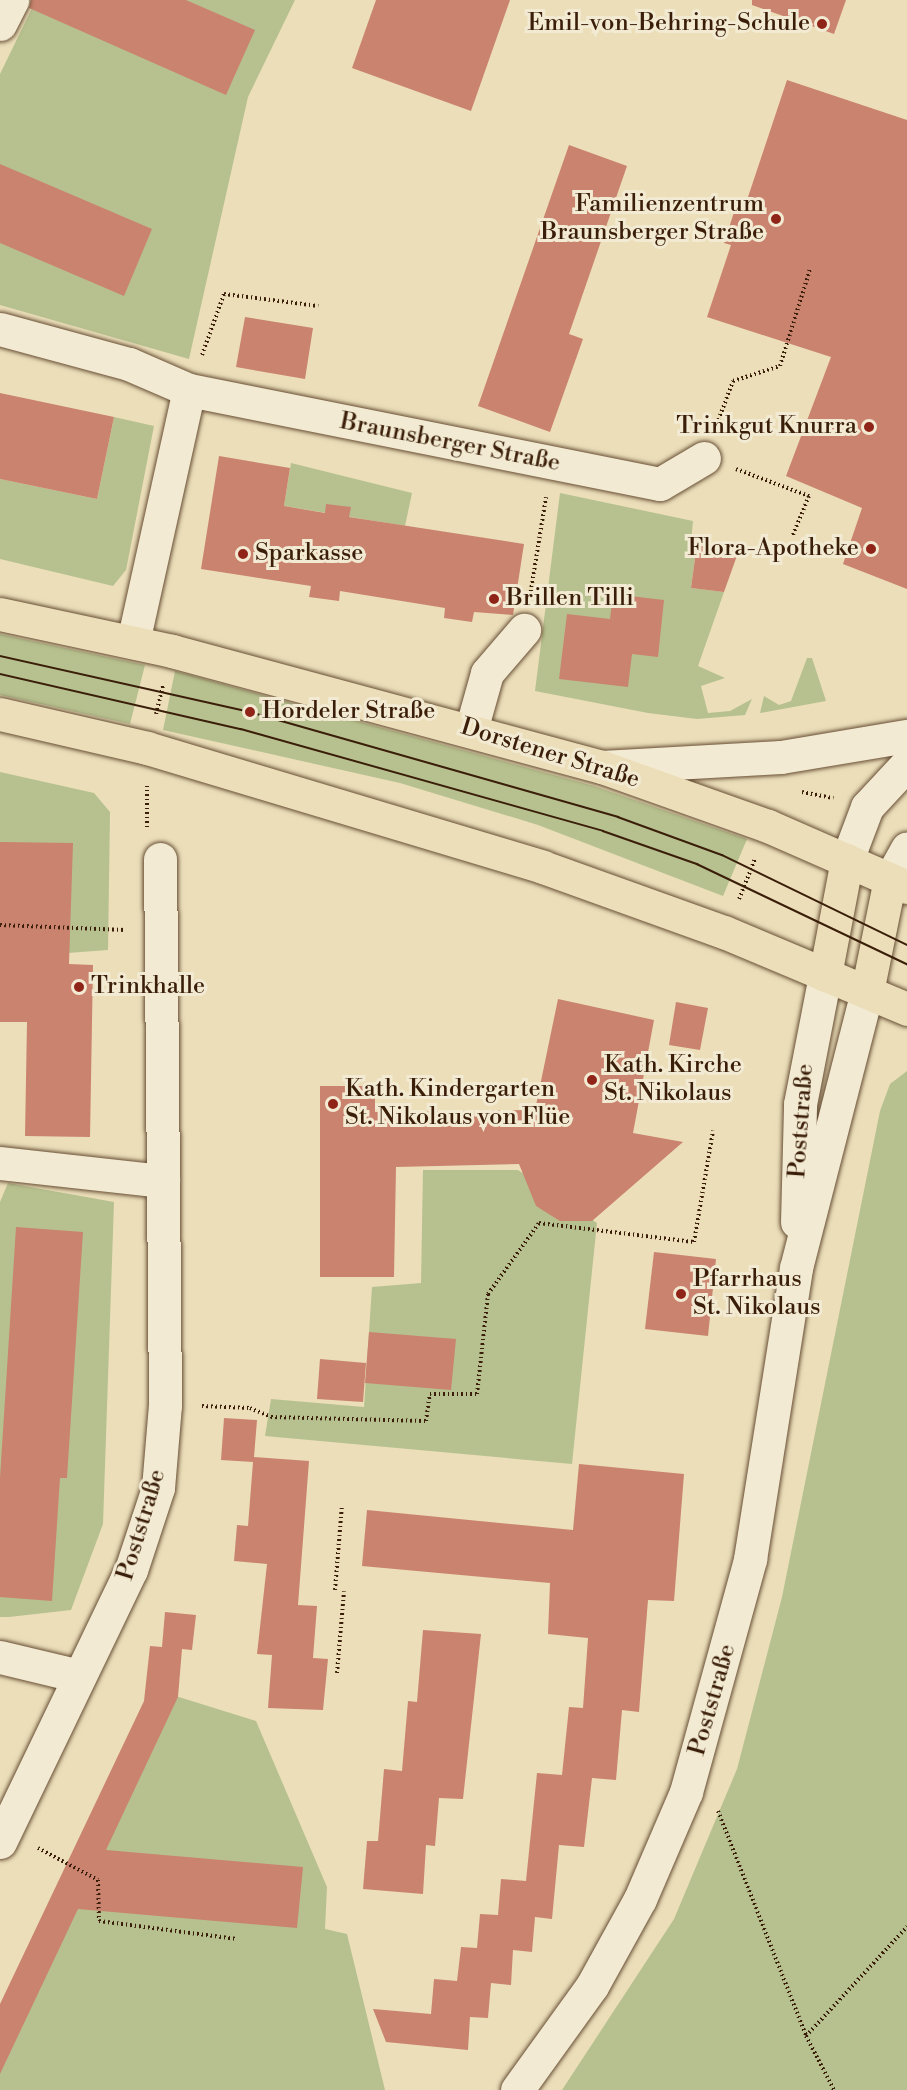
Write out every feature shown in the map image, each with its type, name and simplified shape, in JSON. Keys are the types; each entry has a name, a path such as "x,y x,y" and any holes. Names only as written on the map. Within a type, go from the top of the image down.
{"main road":[{"name":"Dorstener Straße","path":"0,614 172,651 471,729 602,767 768,826 898,883"},
{"path":"0,714 147,748 543,867 825,975 907,1009"},
{"path":"825,975 847,861"},
{"path":"867,992 898,883"}],"street":[{"path":"0,24 12,0"},
{"name":"Braunsberger Straße","path":"0,329 129,364 189,390 660,484 704,458"},
{"path":"133,642 189,390"},
{"path":"471,729 487,672 524,630"},
{"path":"602,767 781,757 907,736"},
{"path":"847,861 867,807 907,764"},
{"path":"898,883 907,848"},
{"name":"Poststraße","path":"3,1836 131,1570 158,1488 165,1405 160,859"},
{"name":"Poststraße","path":"796,1268 800,1104 825,975"},
{"name":"Poststraße","path":"516,2090 592,1986 640,1899 686,1792 750,1559 796,1268 867,992"},
{"path":"0,1163 163,1180"},
{"path":"0,1657 79,1676"}],"path":[{"path":"792,537 809,496 704,458 733,381 780,366 810,269"},
{"path":"189,390 224,294 318,306"},
{"path":"524,630 551,464"},
{"path":"160,859 147,832 147,748 172,651"},
{"path":"797,791 837,799"},
{"path":"738,901 758,853"},
{"path":"0,925 161,931"},
{"path":"165,1405 250,1408 271,1417 426,1421 430,1394 477,1394 488,1294 539,1223 694,1242 714,1131"},
{"path":"335,1590 342,1505"},
{"path":"337,1673 344,1591"},
{"path":"686,1792 722,1814 806,2036 834,2090"},
{"path":"3,1836 98,1880 99,1921 237,1940"},
{"path":"806,2036 907,1926"}],"green space":[{"path":"36,0 295,0 248,97 189,359 0,305 0,74"},
{"path":"114,417 154,426 126,570 113,586 0,559 0,479 97,499"},
{"path":"291,463 412,493 405,526 284,506"},
{"path":"560,493 693,521 691,542 697,544 691,588 724,592 698,666 725,678 701,686 708,713 730,711 752,699 745,715 697,719 648,713 535,691"},
{"path":"0,634 145,665 130,724 0,695"},
{"path":"807,658 812,658 826,701 760,713 764,696 779,705 791,701"},
{"path":"175,671 594,786 747,839 723,896 538,825 400,783 163,730"},
{"path":"0,772 94,793 110,812 108,950 0,958"},
{"path":"907,1071 907,2090 562,2090 674,1919 737,1769 782,1597 880,1111 890,1084"},
{"path":"423,1170 518,1170 597,1223 572,1464 265,1436 271,1399 364,1407 372,1287 421,1283"},
{"path":"8,1183 114,1202 103,1524 71,1610 0,1617 0,1202"},
{"path":"166,1693 256,1721 327,1887 325,1929 347,1934 385,2090 0,2090 0,2025"}],"building":[{"path":"31,0 186,0 255,30 226,95 29,8"},
{"path":"376,0 510,0 471,111 352,68"},
{"name":"Emil-von-Behring-Schule","path":"752,0 846,0 834,34 752,5"},
{"path":"787,80 907,120 907,589 843,564 862,508 786,476 831,357 707,317 731,245 724,243 737,203 745,206"},
{"path":"569,145 627,166 569,334 583,339 550,432 478,406"},
{"path":"0,164 152,229 124,296 0,243"},
{"path":"245,317 313,328 305,379 236,367"},
{"path":"0,393 114,417 97,499 0,479"},
{"path":"219,456 290,468 284,506 325,513 326,504 351,507 349,517 524,544 513,615 474,612 472,622 444,618 445,608 340,591 339,601 309,597 311,586 201,569"},
{"path":"697,544 739,550 724,592 691,588"},
{"path":"613,594 664,600 658,657 632,654 628,687 559,679 567,614 610,619"},
{"path":"0,842 73,843 69,964 93,965 90,1137 25,1136 27,1022 0,1022"},
{"path":"558,999 654,1020 633,1133 683,1142 592,1221 560,1221 536,1206 519,1164 396,1167 394,1277 320,1277 320,1086 375,1086 375,1112 535,1110"},
{"path":"676,1002 708,1008 700,1050 669,1045"},
{"path":"16,1227 83,1232 67,1478 60,1478 52,1601 0,1597 0,1478"},
{"name":"Pfarrhaus St. Nikolaus","path":"654,1252 716,1259 708,1336 645,1329"},
{"path":"369,1332 456,1339 451,1390 365,1383"},
{"path":"320,1359 366,1363 363,1402 317,1399"},
{"path":"224,1418 257,1420 254,1457 309,1461 298,1605 317,1606 313,1658 328,1659 323,1710 268,1708 272,1655 257,1654 267,1564 234,1561 237,1525 248,1526 253,1462 221,1460"},
{"path":"579,1464 684,1474 674,1601 648,1600 639,1712 622,1710 616,1780 592,1778 584,1847 559,1845 552,1919 535,1917 532,1952 513,1950 511,1985 491,1983 488,2018 470,2017 468,2050 386,2042 373,2009 431,2014 434,1979 457,1981 461,1947 477,1948 480,1914 498,1915 501,1879 526,1881 537,1773 562,1775 569,1707 583,1708 588,1638 548,1634 550,1583 362,1566 367,1510 573,1530"},
{"path":"165,1612 196,1615 192,1650 182,1649 178,1697 106,1850 303,1867 297,1928 78,1909 0,2074 0,2004 144,1701 150,1646 162,1647"},
{"path":"423,1630 481,1634 463,1799 439,1798 435,1846 426,1845 423,1894 363,1889 367,1841 378,1841 384,1769 402,1771 408,1701 417,1702"}],"tram line":[{"path":"0,656 250,712 618,817 722,855 907,945"},
{"path":"0,674 241,729 603,831 697,864 907,964"}],"place":[{"name":"Emil-von-Behring-Schule","path":"822,24"},
{"name":"Familienzentrum Braunsberger Straße","path":"776,219"},
{"name":"Trinkgut Knurra","path":"869,427"},
{"name":"Flora-Apotheke","path":"871,549"},
{"name":"Sparkasse","path":"243,554"},
{"name":"Brillen Tilli","path":"494,599"},
{"name":"Hordeler Straße","path":"250,712"},
{"name":"Trinkhalle","path":"79,987"},
{"name":"Kath. Kirche St. Nikolaus","path":"592,1080"},
{"name":"Kath. Kindergarten St. Nikolaus von Flüe","path":"333,1104"},
{"name":"Pfarrhaus St. Nikolaus","path":"681,1294"}]}
